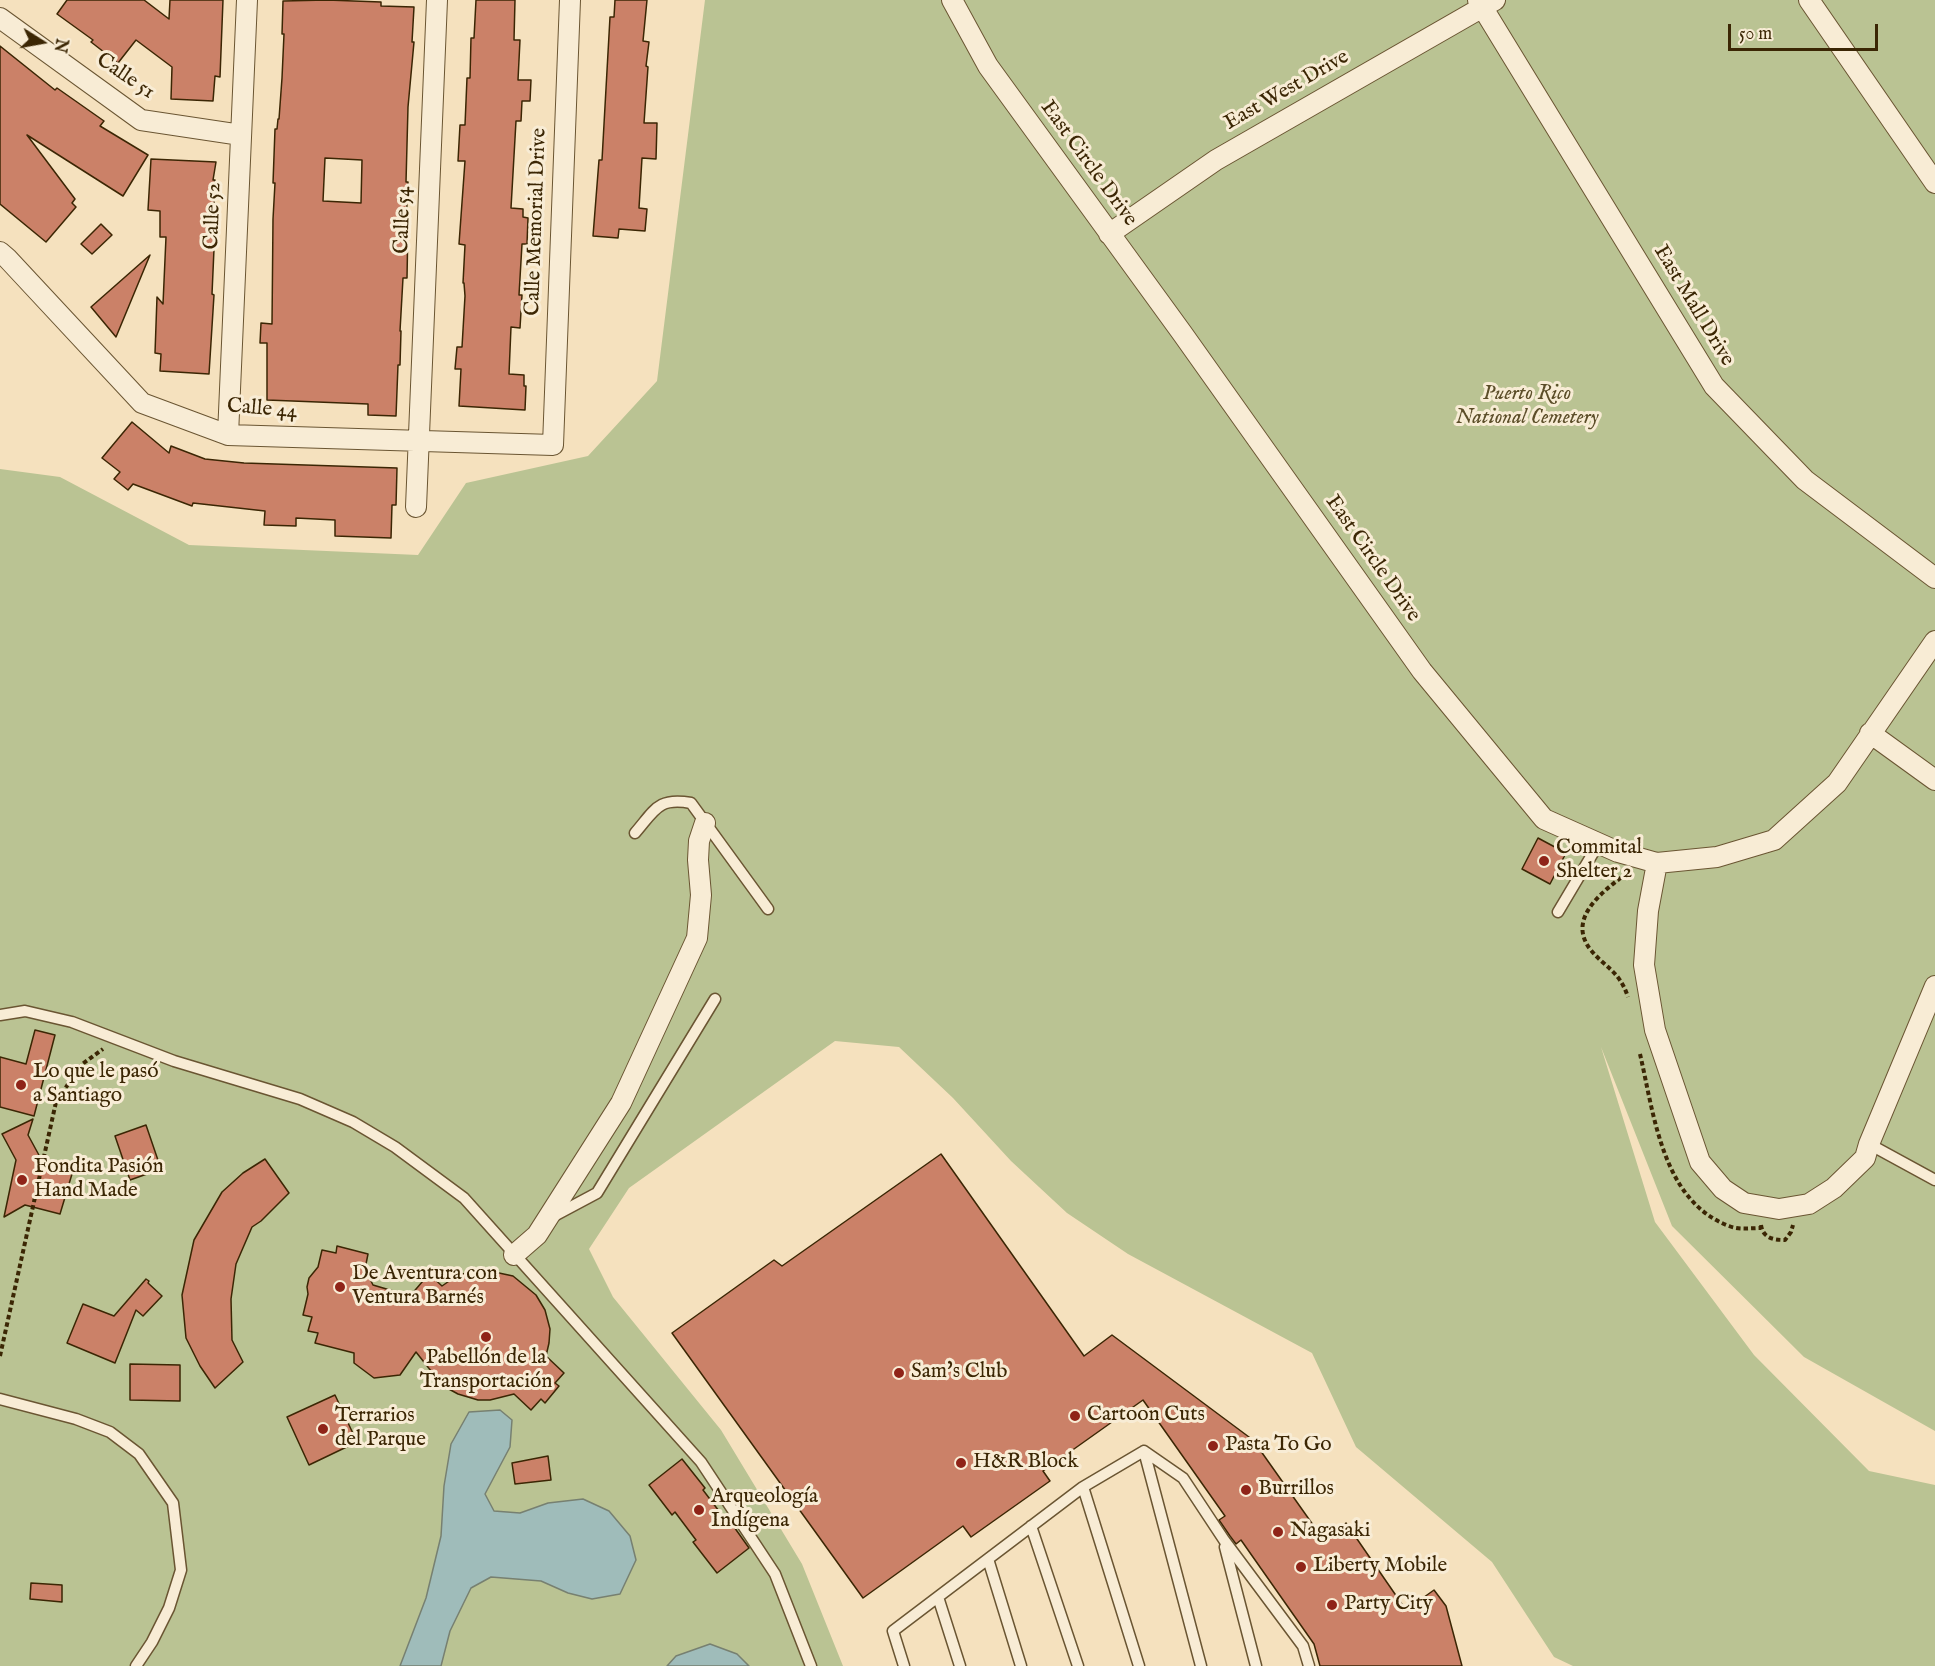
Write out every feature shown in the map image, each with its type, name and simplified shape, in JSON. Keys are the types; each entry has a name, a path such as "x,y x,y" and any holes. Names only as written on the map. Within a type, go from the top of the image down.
{"street":[{"path":"0,4 3,0"},
{"name":"Calle 52","path":"228,435 247,0"},
{"name":"Calle 54","path":"416,507 437,0"},
{"name":"Calle Memorial Drive","path":"553,445 570,0"},
{"name":"East Circle Drive","path":"952,0 988,66 1422,671 1544,819 1618,852 1657,863 1717,857 1774,840 1837,783 1935,642"},
{"path":"1809,0 1935,183"},
{"name":"East West Drive","path":"1109,234 1216,160 1485,3"},
{"name":"East Mall Drive","path":"1485,3 1714,386 1805,480 1935,578"},
{"name":"Calle 51","path":"0,18 141,120 241,135"},
{"name":"Calle 44","path":"0,252 142,403 228,435 553,445"},
{"path":"1870,733 1935,780"},
{"path":"514,1255 537,1235 621,1103 697,938 701,895 699,841 705,823"},
{"path":"1657,863 1648,911 1644,965 1655,1030 1700,1162 1723,1190 1744,1203 1779,1209 1809,1204 1834,1188 1865,1158 1935,986"}],"lane":[{"path":"635,833 660,804 676,800 691,803 768,909"},
{"path":"1558,912 1599,843"},
{"path":"547,1220 597,1193 715,999"},
{"path":"0,1016 25,1011 72,1023 174,1061 300,1099 353,1122 396,1147 464,1198 701,1462 775,1574 811,1666"},
{"path":"1869,1144 1935,1180"},
{"path":"0,1399 76,1419 110,1432 139,1454 173,1503 181,1570 169,1608 152,1642 136,1666"},
{"path":"903,1666 893,1631 1083,1487 1144,1451"},
{"path":"1144,1451 1183,1478 1224,1540 1303,1647 1309,1666"},
{"path":"1144,1451 1201,1666"},
{"path":"1083,1487 1139,1666"},
{"path":"1031,1526 1078,1666"},
{"path":"1224,1540 1256,1666"},
{"path":"988,1559 1021,1666"},
{"path":"938,1597 960,1666"}],"path":[{"path":"0,1356 56,1102 81,1065 117,1040"}],"green space":[{"name":"Puerto Rico National Cemetery","path":"705,0 1935,0 1935,1431 1804,1357 1672,1226 1601,1047 1655,1222 1754,1355 1869,1471 1935,1485 1935,1666 1573,1666 1554,1657 1492,1562 1356,1447 1312,1353 1128,1254 1067,1213 1011,1161 953,1098 899,1047 835,1041 629,1188 589,1249 613,1297 721,1430 802,1564 843,1666 0,1666 0,469 60,477 189,545 418,555 466,483 588,456 657,381"}],"water":[{"path":"500,1410 512,1420 510,1447 485,1494 494,1511 520,1513 548,1503 583,1499 609,1511 630,1536 636,1560 620,1594 592,1599 568,1593 541,1581 491,1577 471,1588 450,1631 441,1666 400,1666 426,1598 441,1536 444,1486 451,1444 469,1412"},
{"path":"710,1644 737,1654 749,1666 667,1666 676,1656"}],"building":[{"path":"67,0 144,0 169,19 170,0 223,0 220,77 215,76 213,101 171,99 172,67 136,40 118,63 91,42 93,40 57,14"},
{"path":"476,0 515,0 514,40 520,40 518,80 531,80 530,101 522,101 521,121 516,121 511,208 523,209 523,217 528,218 527,244 522,244 520,328 511,327 509,374 524,375 525,410 459,406 461,369 455,369 457,347 462,347 465,296 463,283 465,245 459,244 465,161 458,161 460,125 465,125 467,78 470,78 471,38 474,38"},
{"path":"615,0 647,0 643,41 649,42 644,123 657,123 656,159 642,158 639,208 647,209 645,231 619,229 618,238 593,236 599,160 602,160 610,17 614,17"},
{"path":"283,1 381,2 381,6 414,7 406,182 408,182 407,278 403,278 396,416 368,415 368,404 267,400 267,343 260,343 261,323 272,324 275,183 273,183 275,129 277,129 279,119 282,78","holes":["325,158 362,160 361,203 323,201"]},
{"path":"0,46 55,90 57,88 104,121 100,126 148,155 123,196 27,135 75,199 72,203 76,207 46,242 0,204"},
{"path":"151,159 216,162 213,180 215,180 214,204 216,204 209,374 160,371 161,354 155,353 157,297 163,304 166,237 160,237 160,211 148,210"},
{"path":"101,224 112,235 92,254 81,244"},
{"path":"150,255 116,337 91,307"},
{"path":"132,422 169,453 171,446 205,459 244,463 397,468 396,505 392,505 391,538 335,536 335,520 296,518 296,526 264,525 265,511 193,503 192,506 133,484 128,490 114,479 120,472 102,458"},
{"name":"Commital Shelter 2","path":"1538,838 1566,853 1550,884 1522,869"},
{"name":"Lo que le pasó a Santiago","path":"35,1030 55,1035 34,1116 0,1107 0,1057 26,1064"},
{"path":"33,1119 28,1135 46,1168 72,1174 60,1214 25,1205 4,1217 16,1160 2,1134"},
{"path":"146,1125 161,1169 130,1180 115,1136"},
{"name":"Sam's Club","path":"941,1154 1084,1356 1112,1335 1253,1440 1323,1539 1346,1523 1406,1610 1434,1590 1446,1606 1462,1666 1320,1666 1314,1644 1241,1540 1236,1544 1230,1536 1219,1520 1225,1516 1143,1400 1043,1471 1050,1481 971,1537 963,1526 863,1598 672,1333 774,1260 782,1266"},
{"path":"265,1159 289,1193 252,1227 236,1264 231,1299 232,1340 243,1362 215,1388 200,1366 186,1338 182,1295 194,1240 222,1192 243,1173"},
{"path":"337,1246 368,1254 365,1269 373,1285 410,1296 429,1274 442,1286 455,1277 471,1271 485,1270 513,1276 536,1295 545,1310 550,1329 546,1356 564,1373 555,1383 559,1386 545,1403 541,1399 531,1410 514,1394 490,1400 478,1400 458,1394 447,1388 435,1376 416,1352 400,1375 374,1378 354,1363 354,1353 315,1343 318,1333 308,1331 312,1317 303,1315 309,1278 318,1267 322,1250 336,1253"},
{"path":"146,1279 162,1296 143,1316 136,1310 115,1363 67,1343 83,1304 114,1316"},
{"path":"130,1364 180,1365 180,1401 130,1400"},
{"path":"335,1395 357,1442 309,1465 287,1417"},
{"path":"548,1456 551,1480 515,1484 512,1463"},
{"path":"682,1459 705,1488 703,1490 725,1519 727,1517 749,1548 717,1573 693,1542 696,1540 675,1512 672,1515 649,1485"},
{"path":"31,1583 62,1585 62,1602 30,1599"}],"place":[{"name":"Commital Shelter 2","path":"1544,861"},
{"name":"Lo que le pasó a Santiago","path":"21,1085"},
{"name":"Fondita Pasión Hand Made","path":"22,1180"},
{"name":"De Aventura con Ventura Barnés","path":"340,1287"},
{"name":"Pabellón de la Transportación","path":"486,1337"},
{"name":"Sam's Club","path":"899,1373"},
{"name":"Cartoon Cuts","path":"1075,1416"},
{"name":"Terrarios del Parque","path":"323,1429"},
{"name":"Pasta To Go","path":"1213,1446"},
{"name":"H&R Block","path":"961,1463"},
{"name":"Burrillos","path":"1246,1490"},
{"name":"Arqueología Indígena","path":"699,1510"},
{"name":"Nagasaki","path":"1278,1532"},
{"name":"Liberty Mobile","path":"1301,1567"},
{"name":"Party City","path":"1332,1605"}]}
